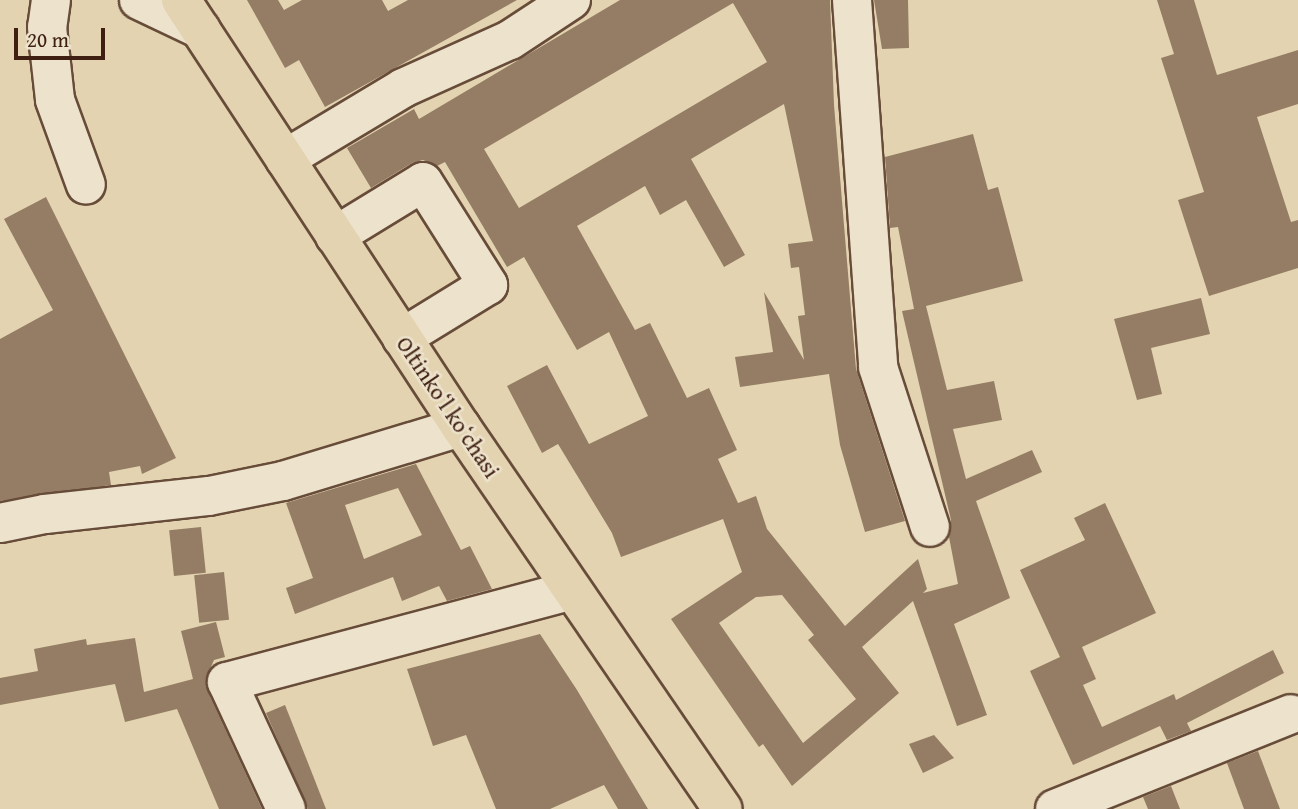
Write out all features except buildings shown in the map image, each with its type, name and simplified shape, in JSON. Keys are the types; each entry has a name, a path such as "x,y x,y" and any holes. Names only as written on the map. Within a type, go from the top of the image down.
{"main road":[{"name":"Oltinkoʻl koʻchasi","path":"190,15 461,427 723,809"}],"street":[{"path":"51,0 47,27 55,100 86,185"},
{"path":"139,0 190,15"},
{"path":"285,159 403,88 510,40 572,0"},
{"path":"852,0 878,368 930,527"},
{"path":"335,236 423,182 488,285 402,338"},
{"path":"0,523 271,484 461,427"},
{"path":"286,809 227,682 572,590"},
{"path":"1055,809 1291,714"}]}
